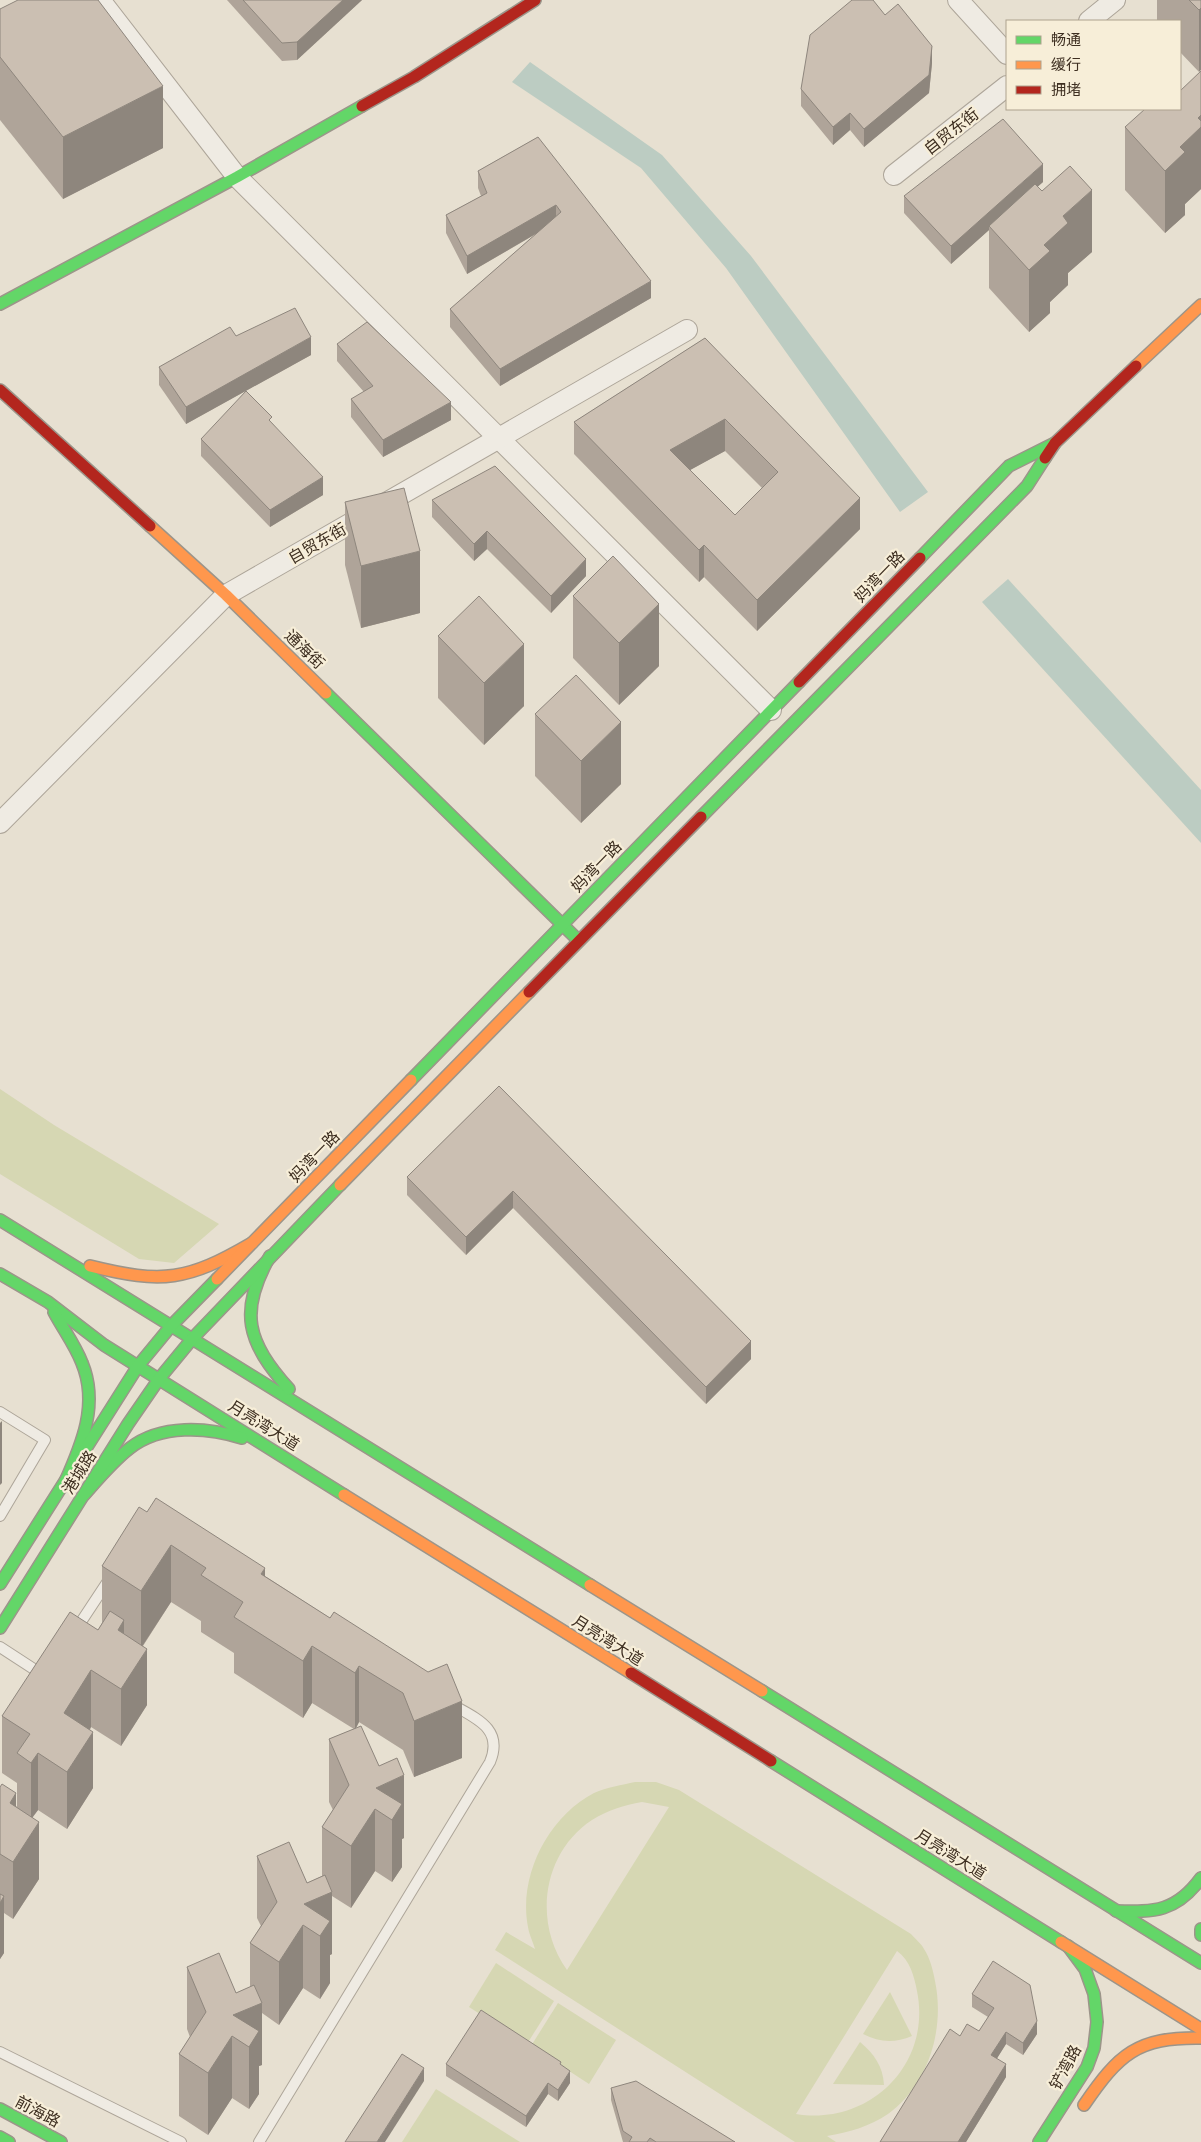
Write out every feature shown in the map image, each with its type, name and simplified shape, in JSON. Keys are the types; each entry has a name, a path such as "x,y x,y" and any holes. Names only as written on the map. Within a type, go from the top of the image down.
{"street":[{"path":"100,0 237,177 771,710"},
{"path":"0,304 237,177 414,77 535,0"},
{"path":"958,0 1006,53"},
{"path":"1090,20 1116,0"},
{"name":"自贸东街","path":"894,175 1006,87"},
{"name":"妈湾一路","path":"192,1339 270,1256 1028,486 1055,443 1201,305"},
{"name":"自贸东街","path":"0,823 226,595 687,330"},
{"name":"通海街","path":"0,390 226,595 579,941"},
{"name":"妈湾一路","path":"171,1326 1009,466 1055,443"},
{"path":"0,1220 1201,1963"},
{"path":"53,1252 89,1266 119,1273 144,1278 167,1278 206,1268 224,1260 252,1243"},
{"path":"270,1256 255,1285 249,1311 254,1339 262,1358 311,1412"},
{"name":"月亮湾大道","path":"0,1274 48,1302 104,1345 1201,2029"},
{"path":"0,1284 25,1290"},
{"path":"48,1302 78,1355 87,1378 89,1401 86,1428 79,1452 64,1482"},
{"name":"港城路","path":"0,1584 138,1366 171,1326"},
{"name":"港城路","path":"0,1628 159,1379 192,1339"},
{"path":"84,1495 118,1458 139,1442 157,1433 178,1430 208,1431 239,1437 276,1452"},
{"path":"1116,1910 1148,1912 1165,1907 1184,1896 1201,1878"},
{"path":"1201,1929 1201,1934"},
{"name":"铲湾路","path":"1039,2142 1087,2067 1094,2048 1097,2022 1094,1994 1085,1968 1068,1946"},
{"path":"1080,2111 1100,2080 1137,2046 1157,2040 1201,2038"},
{"name":"前海路","path":"0,2109 61,2142"},
{"path":"0,2137 9,2142"}],"lane":[{"path":"0,1412 45,1440 0,1516"},
{"path":"71,1637 113,1574"},
{"path":"0,1647 45,1676"},
{"path":"259,2142 490,1762 494,1744 492,1734 485,1723 443,1699"},
{"path":"0,2052 181,2142"}],"green space":[{"path":"0,1089 54,1125 219,1224 174,1263 139,1259 0,1174"},
{"path":"635,1782 656,1782 679,1790 911,1934 921,1945 930,1960 938,1999 938,2018 935,2036 931,2054 924,2071 902,2102 888,2114 859,2128 827,2136 836,2142 795,2142 495,1950 506,1932 535,1949 528,1927 526,1908 528,1888 532,1869 550,1832 563,1817 594,1793","holes":["642,1802 669,1807 567,1970 556,1951 547,1911 548,1890 553,1870 562,1851 575,1834 592,1820 616,1808","897,1951 905,1959 913,1974 917,1991 919,2018 915,2043 905,2066 890,2085 870,2100 848,2110 823,2115 796,2114"]},
{"path":"496,1963 554,2001 527,2044 469,2007"},
{"path":"890,1992 912,2036 888,2041 875,2039 863,2034"},
{"path":"558,2003 616,2040 589,2084 531,2046"},
{"path":"860,2042 870,2051 880,2066 884,2085 833,2084"},
{"path":"436,2089 520,2142 402,2142"}],"shaded area":[{"path":"530,62 662,155 751,256 928,492 900,512 726,268 641,168 512,82"},
{"path":"1008,579 1201,790 1201,843 982,602"}],"building":[{"path":"18,0 98,0 163,86 63,137 0,57 0,9"},
{"path":"243,0 343,0 297,42 282,43"},
{"path":"852,0 873,0 885,15 898,4 932,46 929,75 864,129 850,113 833,127 801,89 810,35"},
{"path":"1189,0 1201,0 1201,8 1199,10"},
{"path":"1201,71 1201,115 1198,118 1201,121 1201,127 1180,147 1185,152 1165,171 1125,127 1144,110 1181,110 1181,90"},
{"path":"1003,119 1043,164 951,246 904,196"},
{"path":"538,137 651,281 500,369 450,309 561,212 556,205 467,256 446,215 487,193 478,171"},
{"path":"1070,166 1092,190 1063,216 1068,223 1044,245 1050,251 1029,270 989,226 1035,184 1042,191"},
{"path":"295,308 311,337 186,407 159,367 230,327 236,336"},
{"path":"367,322 451,402 383,440 351,399 373,386 337,344"},
{"path":"705,338 860,498 757,600 704,545 699,550 574,422","holes":["725,419 778,472 735,515 670,450"]},
{"path":"246,391 272,417 269,420 323,477 270,510 201,439"},
{"path":"495,466 586,559 551,596 487,531 474,544 432,500"},
{"path":"404,488 420,551 361,566 345,502"},
{"path":"613,556 659,604 619,643 573,596"},
{"path":"479,596 524,644 484,683 438,636"},
{"path":"576,675 621,722 581,761 535,714"},
{"path":"499,1086 751,1341 706,1387 513,1191 466,1237 407,1177"},
{"path":"156,1498 265,1568 261,1574 330,1618 334,1612 428,1672 447,1664 462,1701 414,1721 403,1693 359,1666 355,1673 312,1646 303,1661 234,1617 243,1602 201,1575 206,1568 171,1545 141,1591 102,1566 139,1507 147,1512"},
{"path":"110,1611 124,1620 118,1630 147,1649 121,1689 91,1670 64,1713 93,1732 67,1772 38,1753 31,1763 17,1753 30,1734 2,1716 70,1612 98,1630"},
{"path":"361,1726 379,1766 397,1758 404,1775 376,1788 402,1804 392,1820 375,1809 351,1846 322,1827 349,1785 329,1739"},
{"path":"2,1784 16,1793 10,1803 39,1822 13,1862 0,1854 0,1787"},
{"path":"289,1842 307,1883 325,1875 332,1892 304,1904 330,1921 320,1936 303,1925 279,1962 250,1943 277,1902 257,1856"},
{"path":"0,1894 4,1896 0,1903"},
{"path":"219,1953 236,1993 254,1985 262,2003 233,2015 259,2031 249,2047 232,2036 208,2073 179,2054 206,2012 187,1967"},
{"path":"993,1961 1030,1985 1037,2021 1023,2043 1006,2032 991,2055 1006,2064 958,2142 880,2142 950,2029 960,2036 967,2024 979,2031 994,2008 972,1994"},
{"path":"481,2010 561,2062 560,2064 570,2071 558,2090 548,2083 526,2116 446,2064"},
{"path":"402,2054 424,2068 377,2142 345,2142"},
{"path":"636,2081 735,2142 656,2142 650,2138 647,2142 629,2142 632,2137 623,2131 611,2088"}],"traffic: fast":[{"path":"0,304 237,177 362,106"},
{"path":"920,558 1009,466 1055,443"},
{"path":"701,817 1027,486 1045,458"},
{"path":"411,1080 799,682"},
{"path":"326,693 575,937"},
{"path":"0,1628 128,1424 159,1379 192,1339 340,1185"},
{"path":"0,1220 590,1585"},
{"path":"270,1256 254,1294 251,1310 252,1326 256,1341 264,1356 289,1389"},
{"path":"0,1274 48,1302 104,1345 344,1495"},
{"path":"0,1584 138,1366 171,1326 217,1279"},
{"path":"54,1312 82,1363 87,1378 89,1394 86,1424 65,1482"},
{"path":"84,1495 106,1470 124,1453 142,1440 170,1431 184,1430 214,1432 242,1438"},
{"path":"762,1691 1201,1963"},
{"path":"771,1761 1061,1942"},
{"path":"1116,1911 1142,1911 1164,1908 1183,1898 1201,1878"},
{"path":"1201,1929 1201,1935"},
{"path":"1039,2142 1087,2067 1094,2048 1097,2022 1094,1994 1085,1969 1068,1946"},
{"path":"0,2109 61,2142"},
{"path":"0,2137 9,2142"}],"traffic: slow":[{"path":"1136,366 1201,305"},
{"path":"150,526 226,595 326,693"},
{"path":"340,1185 529,992"},
{"path":"217,1279 411,1080"},
{"path":"90,1266 137,1275 174,1276 210,1265 252,1243"},
{"path":"344,1495 631,1673"},
{"path":"590,1585 762,1691"},
{"path":"1061,1942 1201,2029"},
{"path":"1084,2105 1108,2073 1132,2052 1145,2045 1161,2041 1201,2038"}],"traffic: jam":[{"path":"362,106 414,77 535,0"},
{"path":"1045,458 1055,443 1136,366"},
{"path":"0,390 150,526"},
{"path":"799,682 920,558"},
{"path":"529,992 701,817"},
{"path":"631,1673 771,1761"}]}
